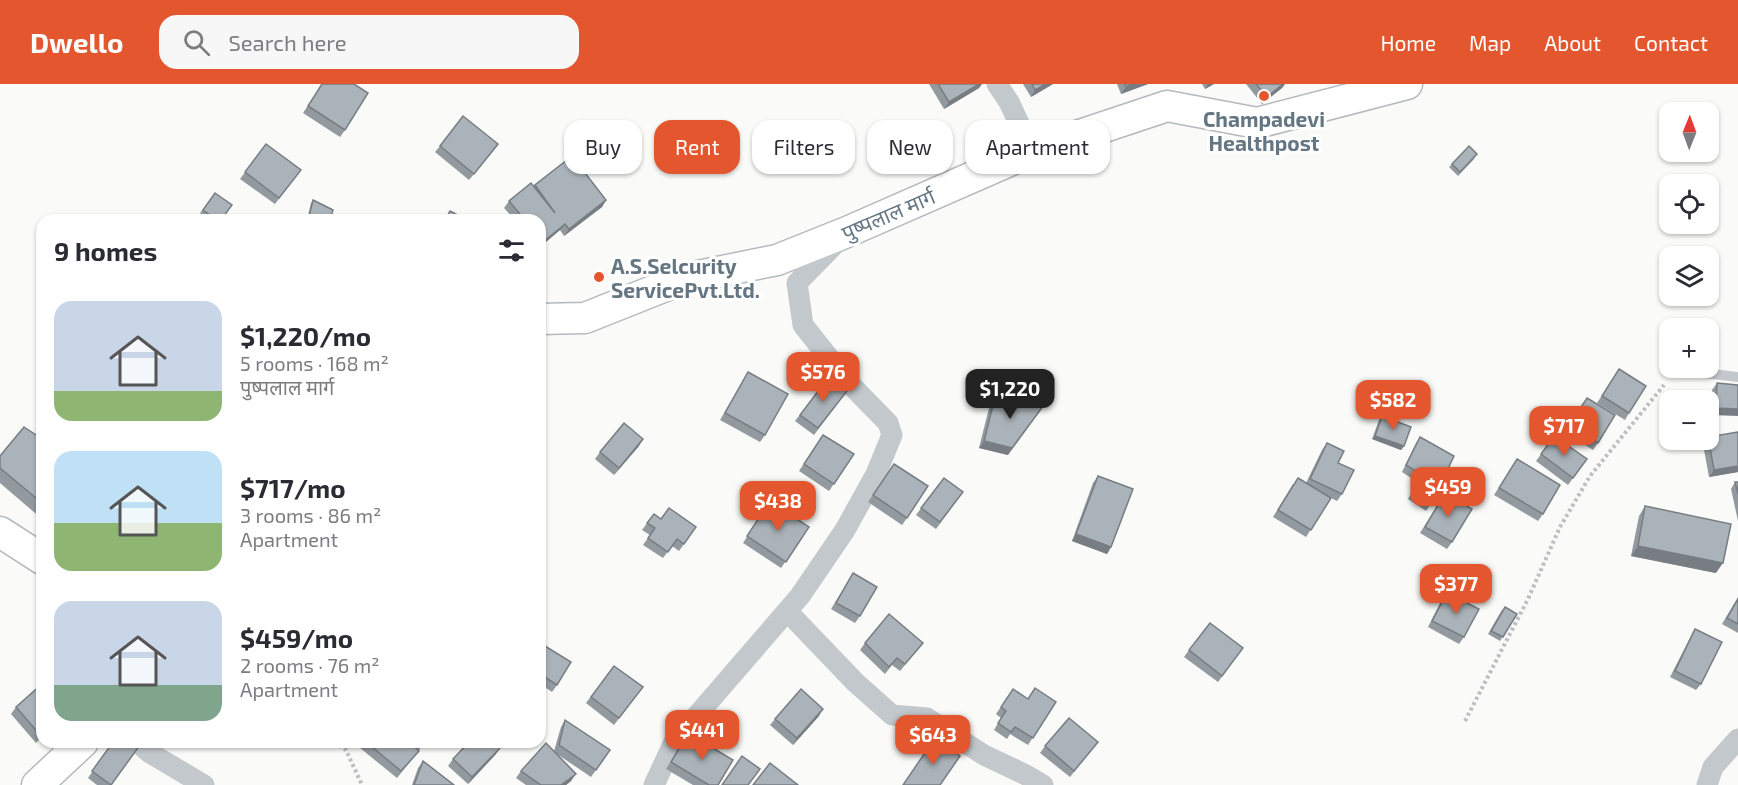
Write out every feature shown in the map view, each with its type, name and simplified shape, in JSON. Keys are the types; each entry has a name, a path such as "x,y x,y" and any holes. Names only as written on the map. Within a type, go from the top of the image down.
{"street":[{"path":"997,84 1017,120"},
{"name":"पुष्पलाल मार्ग","path":"1110,125 1167,106 1257,123 1407,84"},
{"name":"पुष्पलाल मार्ग","path":"546,319 585,318 683,279 777,260 979,174"},
{"path":"654,785 674,742 800,596 845,530 876,474 892,435 888,423 849,383 803,326 797,283 847,232"},
{"path":"0,532 36,555"},
{"path":"787,611 855,682 892,715 927,718 984,755 1043,785"},
{"path":"1707,785 1713,767 1738,739"},
{"path":"37,785 76,748"},
{"path":"144,748 204,785"}],"lane":[{"path":"1719,374 1738,377"}],"path":[{"path":"1465,721 1528,598 1560,527 1590,476 1662,378"},
{"path":"343,748 363,785"}],"building":[{"path":"322,84 354,84 368,93 345,130 308,106"},
{"path":"938,84 979,84 949,102"},
{"path":"1032,84 1046,84 1035,90"},
{"path":"1256,84 1283,84 1267,97"},
{"path":"463,116 498,144 474,174 440,146"},
{"path":"266,144 301,170 279,198 245,172"},
{"path":"1469,146 1477,154 1460,172 1452,164"},
{"path":"564,162 564,174 586,174 606,200 569,229 565,224 546,240 546,214 520,214 509,201 531,183 555,213 535,185"},
{"path":"215,193 232,205 225,214 209,214 203,210"},
{"path":"313,200 333,210 332,214 310,214"},
{"path":"1619,369 1646,386 1629,413 1602,396"},
{"path":"748,372 788,394 765,435 725,413"},
{"path":"828,378 847,391 818,428 800,415"},
{"path":"1717,383 1738,385 1738,409 1719,408 1719,390 1717,390"},
{"path":"996,393 1044,405 1012,448 984,441"},
{"path":"1587,398 1615,415 1598,443 1569,425"},
{"path":"1382,416 1411,427 1404,446 1375,436"},
{"path":"624,423 643,439 619,468 600,452"},
{"path":"24,427 36,435 36,498 0,468 0,456"},
{"path":"1738,432 1738,466 1714,470 1710,450 1719,450 1719,435"},
{"path":"823,435 854,454 834,484 804,464"},
{"path":"1554,436 1587,459 1573,478 1541,454"},
{"path":"1420,437 1454,456 1431,504 1413,492 1422,475 1406,465"},
{"path":"1327,443 1344,451 1338,463 1354,470 1342,494 1310,479"},
{"path":"1517,459 1560,485 1543,514 1499,488"},
{"path":"894,464 928,486 907,518 873,495"},
{"path":"1098,476 1133,489 1111,547 1076,534"},
{"path":"944,478 963,492 940,522 921,508"},
{"path":"1298,478 1331,498 1311,530 1278,510"},
{"path":"1445,493 1472,509 1452,542 1425,527"},
{"path":"770,501 809,527 786,562 747,536"},
{"path":"1645,506 1731,524 1723,563 1638,546"},
{"path":"669,508 696,527 684,544 677,539 668,552 648,538 655,528 647,523 654,514 661,519"},
{"path":"853,573 877,587 860,616 836,603"},
{"path":"1447,593 1479,609 1464,637 1432,621"},
{"path":"1738,599 1738,624 1727,618"},
{"path":"1505,607 1517,614 1503,637 1491,631"},
{"path":"889,614 923,643 905,664 897,658 889,667 865,643"},
{"path":"1210,623 1243,648 1222,676 1189,650"},
{"path":"1695,629 1722,642 1701,684 1675,671"},
{"path":"546,647 571,662 557,685 546,678"},
{"path":"614,666 643,687 619,718 591,697"},
{"path":"1035,688 1056,702 1033,738 1015,727 1011,732 998,723 1006,711 1001,707 1013,689 1028,699"},
{"path":"36,689 36,730 16,707"},
{"path":"801,689 823,709 797,738 775,719"},
{"path":"1069,718 1098,742 1074,771 1045,746"},
{"path":"565,720 610,750 596,770 559,745"},
{"path":"688,733 733,760 718,785 709,785 671,762"},
{"path":"935,738 960,756 940,785 903,785"},
{"path":"546,743 576,774 561,785 541,785 521,771 542,748 546,748"},
{"path":"109,748 138,748 111,785 92,771"},
{"path":"373,748 416,748 419,751 401,771"},
{"path":"463,748 500,748 472,777 453,759"},
{"path":"742,756 760,769 748,785 722,785"},
{"path":"423,761 454,785 414,785"},
{"path":"770,763 798,785 753,785"}],"place":[{"name":"Champadevi Healthpost","path":"1264,96"},
{"name":"A.S.Selcurity ServicePvt.Ltd.","path":"599,277"}]}
